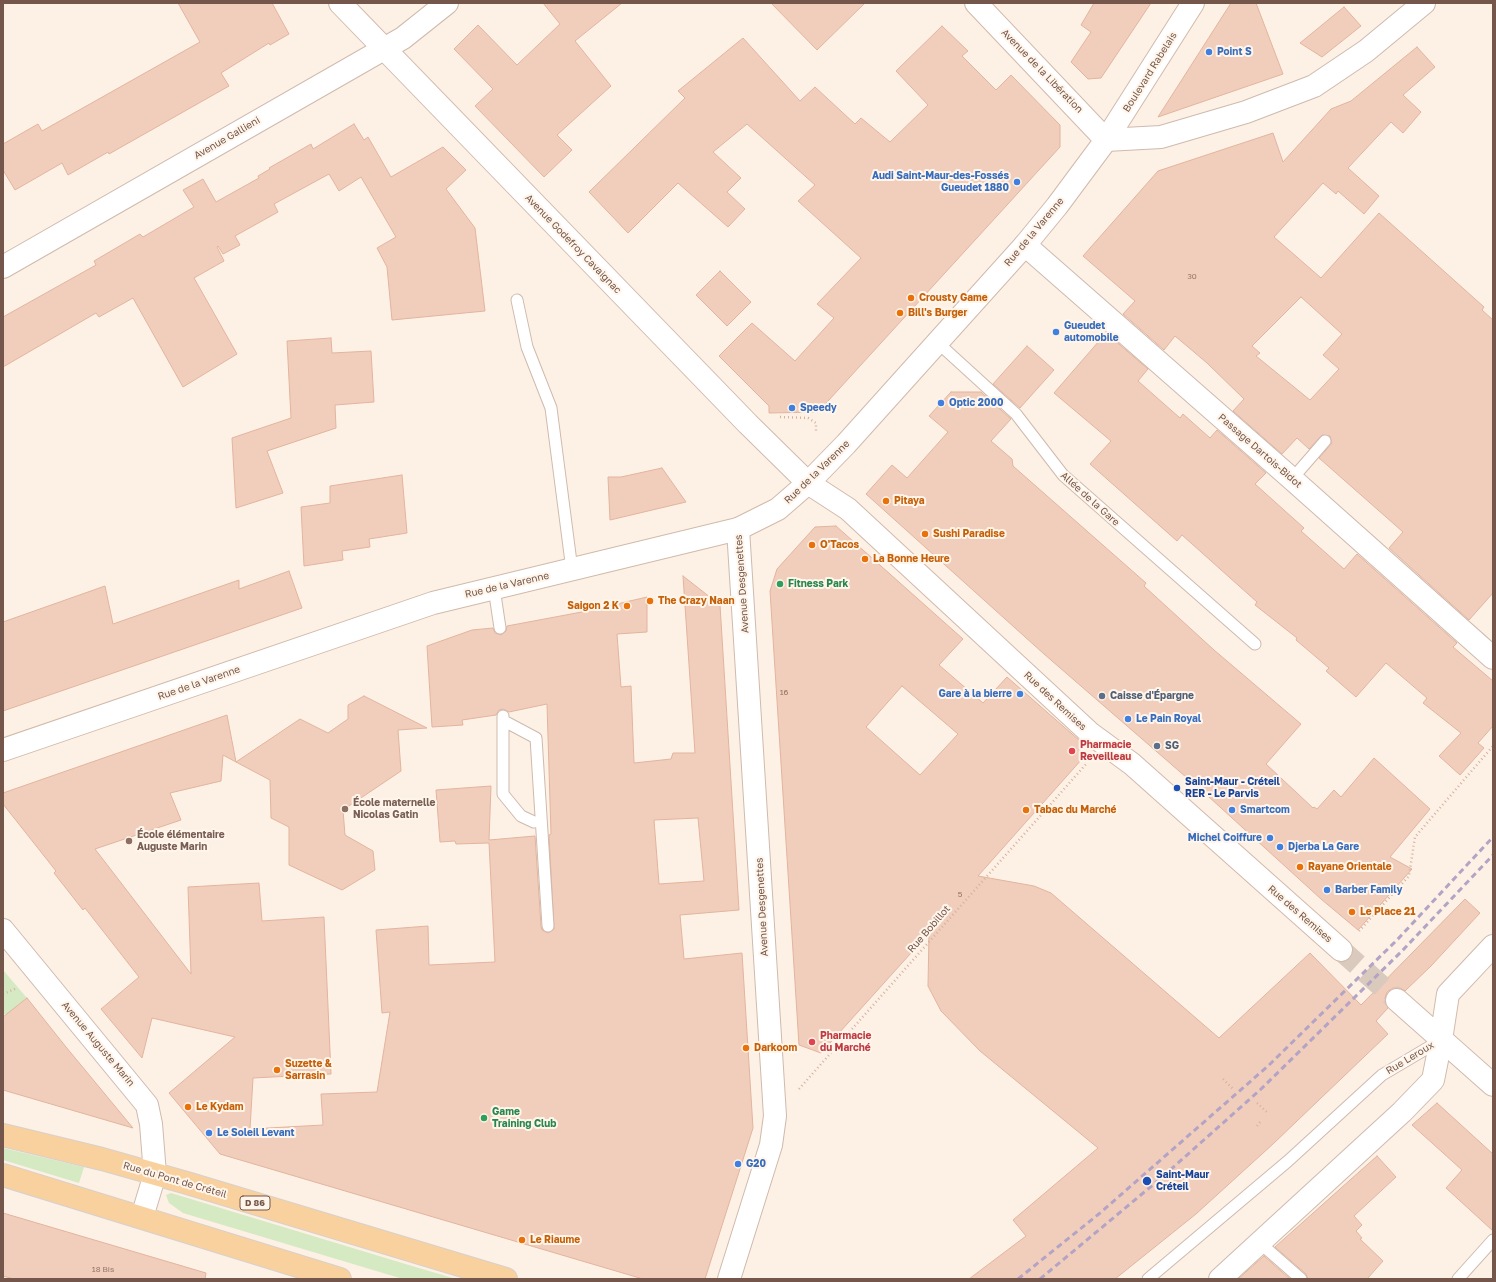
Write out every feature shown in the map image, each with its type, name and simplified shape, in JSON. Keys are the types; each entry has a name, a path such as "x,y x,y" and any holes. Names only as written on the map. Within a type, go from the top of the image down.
{"main road":[{"name":"Rue du Pont de Créteil","path":"3,1135 102,1159 155,1174 506,1279"},
{"path":"3,1175 340,1279"}],"street":[{"name":"Avenue Godefroy Cavaignac","path":"340,3 748,424 808,483"},
{"name":"Avenue Gallieni","path":"3,267 403,38 447,3"},
{"name":"Avenue de la Libération","path":"976,3 1106,140"},
{"name":"Boulevard Rabelais","path":"1106,140 1193,3"},
{"path":"1106,140 1161,137 1246,112 1314,86 1366,51 1424,3"},
{"name":"Rue de la Varenne","path":"3,750 433,603 738,529 778,509 808,483 846,444 1025,245 1057,206 1106,140"},
{"name":"Passage Dartois-Bidot","path":"1025,245 1292,479 1493,658"},
{"name":"Rue des Remises","path":"808,483 848,508 1091,734 1132,764 1348,943"},
{"name":"Avenue Desgenettes","path":"729,1279 771,1145 775,1116 738,529"},
{"name":"Avenue Auguste Marin","path":"3,930 137,1090 147,1105 151,1124 155,1174"},
{"path":"1441,1040 1448,994 1493,946"},
{"path":"1396,1000 1493,1085"},
{"name":"Rue Leroux","path":"1220,1279 1402,1112 1433,1080 1441,1040"},
{"path":"142,1217 155,1174"}],"lane":[{"path":"518,300 527,347 551,408 572,570"},
{"name":"Allée de la Gare","path":"937,342 1016,414 1063,475 1255,644"},
{"path":"1292,479 1325,441"},
{"path":"494,588 500,628"},
{"path":"534,822 521,816 503,794 504,717 536,738 548,926"},
{"name":"Rue Leroux","path":"1148,1279 1288,1161 1382,1075 1441,1040"},
{"path":"1458,1279 1493,1240"},
{"path":"1260,1243 1300,1279"}],"path":[{"path":"774,416 781,418 808,418 816,423 816,433"},
{"path":"1348,943 1408,876 1415,837 1493,746"},
{"name":"Rue Bobillot","path":"775,1116 1083,767 1089,757"},
{"path":"3,994 20,985"},
{"path":"1223,1079 1233,1088"},
{"path":"1257,1103 1268,1113"},
{"path":"1257,1126 1261,1121"}],"green space":[{"path":"3,970 27,998 18,1005 16,1016 3,1014"},
{"path":"3,1148 84,1167 79,1183 3,1160"},
{"path":"171,1193 456,1279 403,1279 183,1213 169,1203 166,1195"}],"building":[{"path":"178,3 272,3 289,34 270,45 269,43 221,73 229,86 109,154 108,152 68,175 62,163 15,190 3,170 3,144 38,124 42,131 200,42"},
{"path":"543,3 622,3 575,41 611,86 557,135 572,150 544,177 475,106 493,89 454,49 478,25 517,65 560,24"},
{"path":"771,3 865,3 817,50"},
{"path":"1094,3 1151,3 1101,78 1088,79 1071,62 1091,32 1081,25"},
{"path":"1231,3 1256,3 1283,74 1158,117"},
{"path":"1344,7 1361,26 1322,57 1300,43"},
{"path":"942,26 968,51 962,56 996,90 1011,75 1060,125 1060,147 818,412 769,413 769,406 719,356 752,323 795,361 834,318 817,304 861,258 798,201 815,185 747,124 713,152 741,178 727,192 745,209 728,227 678,183 628,233 589,192 685,98 678,91 743,38 800,101 815,87 855,124 861,118 890,142 928,105 896,71"},
{"path":"1417,47 1435,67 1403,95 1421,112 1403,133 1391,122 1348,168 1379,196 1364,214 1338,191 1336,194 1323,183 1274,237 1321,278 1379,213 1484,307 1482,310 1493,320 1493,593 1469,620 1389,548 1403,532 1319,458 1332,443 1330,436 1322,435 1309,449 1297,438 1282,454 1233,411 1244,399 1207,363 1175,336 1164,350 1123,314 1135,301 1083,256 1158,171 1273,133 1283,162 1331,109 1351,101","holes":["1301,297 1342,334 1323,355 1339,369 1310,400 1256,356 1260,353 1252,346"]},
{"path":"354,124 364,140 368,137 391,177 443,147 466,170 446,189 475,228 485,311 392,320 387,267 377,248 396,237 361,177 339,191 329,174 274,204 278,212 235,236 240,245 223,254 218,246 217,247 224,261 194,278 237,354 183,387 133,298 99,317 96,313 3,367 3,317 96,265 94,261 140,234 143,237 194,207 183,190 203,179 216,202 259,178 258,176 270,169 269,168 311,144 313,149"},
{"path":"720,271 751,302 727,326 696,295"},
{"path":"1106,333 1148,369 1138,381 1180,418 1183,414 1210,438 1217,430 1266,473 1255,484 1304,528 1301,531 1344,569 1357,554 1457,643 1453,647 1493,681 1493,726 1478,743 1484,748 1460,775 1439,756 1461,733 1423,703 1427,698 1386,663 1356,697 1326,671 1329,668 1296,640 1297,638 1255,605 1257,602 1182,535 1177,541 1090,464 1111,441 1054,393"},
{"path":"331,338 332,353 371,351 374,402 335,405 336,428 267,451 283,493 236,508 232,438 291,418 287,341"},
{"path":"1027,346 1054,370 1020,408 993,384"},
{"path":"951,392 981,392 1011,419 991,441 1012,459 1013,466 1146,583 1144,586 1214,650 1301,724 1266,764 1313,808 1314,807 1317,809 1334,790 1341,797 1374,758 1430,809 1390,857 1412,869 1358,930 1321,899 1209,797 1044,654 866,494 892,465 907,478 948,432 929,416"},
{"path":"662,468 686,502 610,520 608,477 621,477"},
{"path":"402,475 407,533 369,539 370,547 342,551 343,560 304,566 301,507 330,503 330,486"},
{"path":"836,526 963,639 939,665 983,703 1007,677 1080,741 1082,759 978,876 1034,886 1051,893 1219,1038 1310,953 1361,1005 1465,899 1480,913 1431,966 1405,991 1400,988 1393,988 1387,992 1385,998 1388,1008 1376,1021 1388,1034 1273,1144 1196,1214 1115,1279 969,1279 1026,1236 1013,1220 1098,1148 980,1051 941,1011 928,986 929,933 821,1053 799,1045 770,591 777,569 815,527","holes":["902,686 958,734 920,775 866,727"]},
{"path":"289,571 302,608 3,711 3,622 105,586 113,624 239,580 239,589"},
{"path":"683,576 720,605 739,910 680,915 684,959 742,953 753,1128 705,1279 643,1279 220,1154 169,1093 235,1037 152,1018 142,1058 101,1009 139,977 85,908 83,910 54,873 56,871 3,804 3,793 227,715 236,762 223,755 221,781 170,793 181,820 95,849 191,974 188,887 259,883 262,921 324,917 331,1074 253,1078 250,1129 323,1125 321,1094 377,1092 390,1012 382,1013 376,930 428,926 429,965 495,962 489,843 456,844 455,841 440,842 436,790 491,786 489,840 535,836 541,926 542,930 548,933 554,929 549,835 551,834 547,704 509,712 503,709 499,710 496,715 462,720 463,725 432,727 427,646 472,630 493,628 495,633 501,635 506,631 507,626 587,611 647,597 647,632 617,634 621,687 631,686 634,763 671,759 673,753 695,753","holes":["698,818 704,881 659,884 654,820"]},
{"path":"364,696 427,728 398,730 401,771 343,810 345,835 373,851 375,870 342,890 289,865 289,827 271,818 270,780 236,762 300,719 328,733 348,719 348,705"},
{"path":"27,998 133,1128 3,1090 3,1017"},
{"path":"1437,1103 1493,1154 1493,1231 1446,1188 1462,1170 1412,1125"},
{"path":"1377,1156 1396,1177 1354,1216 1362,1225 1356,1231 1362,1238 1360,1239 1383,1261 1367,1279 1308,1279 1306,1274 1275,1247"},
{"path":"3,1213 206,1273 205,1279 14,1279 3,1276"},
{"path":"1264,1256 1290,1279 1238,1279"}],"tunnel":[{"path":"1341,950 1397,1000"}],"railway":[{"path":"1018,1279 1100,1213 1268,1066 1397,940 1493,837"},
{"path":"1040,1279 1160,1179 1260,1090 1402,951 1493,855"}],"place":[{"name":"Point S","path":"1209,52"},
{"name":"Audi Saint-Maur-des-Fossés Gueudet 1880","path":"1017,182"},
{"name":"Crousty Game","path":"911,298"},
{"name":"Bill's Burger","path":"900,313"},
{"name":"Gueudet automobile","path":"1056,332"},
{"name":"Optic 2000","path":"941,403"},
{"name":"Speedy","path":"792,408"},
{"name":"Pitaya","path":"886,501"},
{"name":"Sushi Paradise","path":"925,534"},
{"name":"O'Tacos","path":"812,545"},
{"name":"La Bonne Heure","path":"865,559"},
{"name":"Fitness Park","path":"780,584"},
{"name":"The Crazy Naan","path":"650,601"},
{"name":"Saigon 2 K","path":"627,606"},
{"name":"Gare à la bierre","path":"1020,694"},
{"name":"Caisse d'Épargne","path":"1102,696"},
{"name":"Le Pain Royal","path":"1128,719"},
{"name":"SG","path":"1157,746"},
{"name":"Pharmacie Reveilleau","path":"1072,751"},
{"name":"Saint-Maur - Créteil RER - Le Parvis","path":"1177,788"},
{"name":"École maternelle Nicolas Gatin","path":"345,809"},
{"name":"Tabac du Marché","path":"1026,810"},
{"name":"Smartcom","path":"1232,810"},
{"name":"Michel Coiffure","path":"1270,838"},
{"name":"École élémentaire Auguste Marin","path":"129,841"},
{"name":"Djerba La Gare","path":"1280,847"},
{"name":"Rayane Orientale","path":"1300,867"},
{"name":"Barber Family","path":"1327,890"},
{"name":"Le Place 21","path":"1352,912"},
{"name":"Pharmacie du Marché","path":"812,1042"},
{"name":"Darkoom","path":"746,1048"},
{"name":"Suzette & Sarrasin","path":"277,1070"},
{"name":"Le Kydam","path":"188,1107"},
{"name":"Game Training Club","path":"484,1118"},
{"name":"Le Soleil Levant","path":"209,1133"},
{"name":"G20","path":"738,1164"},
{"name":"Saint-Maur Créteil","path":"1147,1181"},
{"name":"Le Riaume","path":"522,1240"}]}
